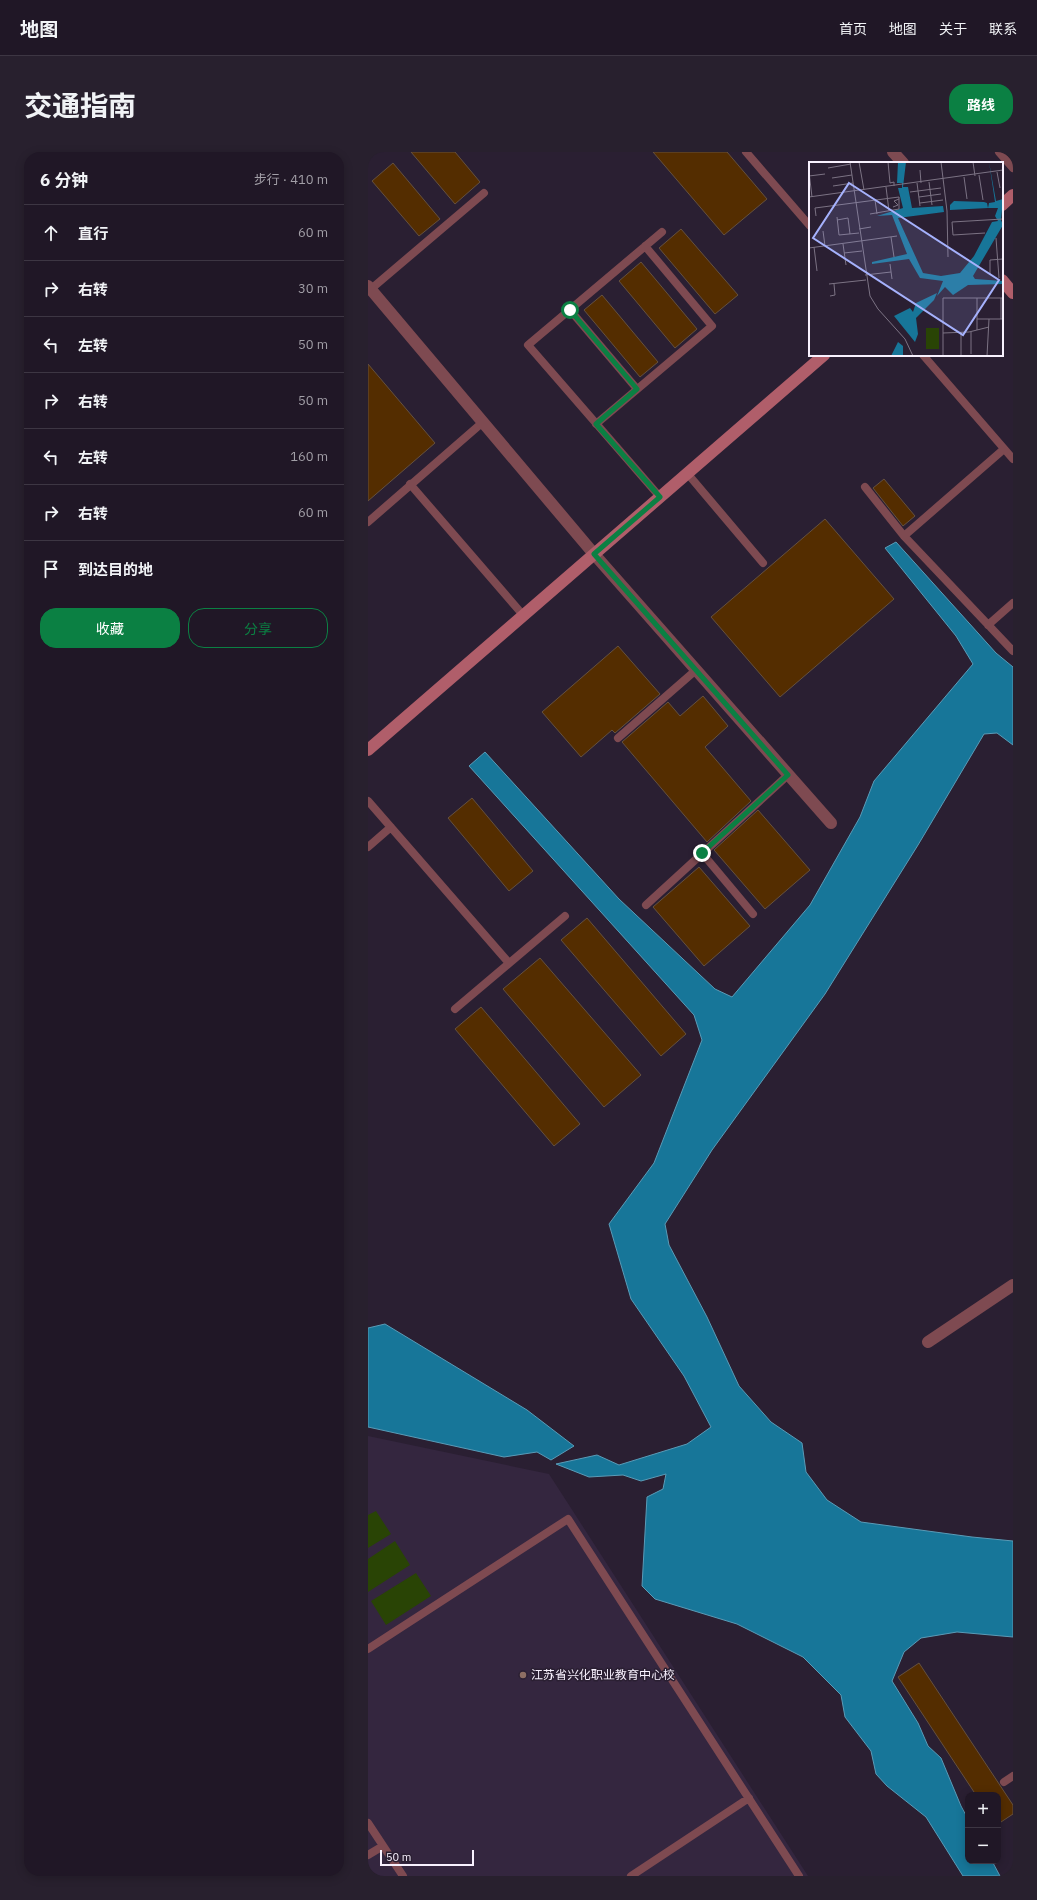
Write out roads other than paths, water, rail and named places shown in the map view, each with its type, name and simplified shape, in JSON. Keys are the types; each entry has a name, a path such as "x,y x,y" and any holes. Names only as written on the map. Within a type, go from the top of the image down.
{"street":[{"path":"894,152 902,162"},
{"path":"1003,203 1013,195"},
{"path":"1003,281 1013,293"},
{"path":"370,288 594,554 831,823"},
{"path":"368,750 823,356"},
{"path":"928,1342 1013,1285"}],"lane":[{"path":"746,152 809,225"},
{"path":"999,152 1013,168"},
{"path":"370,288 484,193"},
{"path":"660,497 528,345 662,232"},
{"path":"596,424 712,326 645,246"},
{"path":"570,310 637,389"},
{"path":"924,356 1013,459"},
{"path":"368,522 483,422"},
{"path":"904,536 1004,449"},
{"path":"688,473 763,563"},
{"path":"410,484 523,615"},
{"path":"865,487 904,536 1013,651"},
{"path":"988,625 1013,603"},
{"path":"618,738 696,670"},
{"path":"646,905 788,775"},
{"path":"368,801 509,963"},
{"path":"368,847 391,827"},
{"path":"702,853 753,914"},
{"path":"455,1009 565,916"},
{"path":"368,1649 568,1519 799,1876"},
{"path":"1004,1782 1013,1776"},
{"path":"632,1876 749,1798"},
{"path":"368,1823 403,1876"},
{"path":"368,1855 383,1846"}],"water":[{"path":"896,542 996,653 1013,667 1013,745 997,733 984,734 918,845 825,994 712,1150 665,1224 669,1245 707,1317 739,1386 771,1422 802,1443 806,1472 827,1500 861,1522 1013,1541 1013,1637 957,1632 921,1638 904,1652 892,1681 918,1723 928,1746 941,1758 965,1813 965,1864 994,1864 1000,1876 963,1876 926,1817 887,1786 876,1774 871,1751 845,1717 841,1695 803,1657 737,1624 655,1599 642,1586 647,1497 663,1489 666,1474 641,1481 623,1475 589,1477 556,1464 597,1455 619,1465 687,1444 711,1427 684,1376 631,1299 609,1224 654,1163 702,1040 694,1015 469,766 485,752 619,899 715,989 732,997 810,905 860,817 874,781 973,664 956,636 885,548"},
{"path":"385,1324 527,1410 574,1446 551,1460 537,1452 504,1457 368,1427 368,1328"}],"place":[{"name":"江苏省兴化职业教育中心校","path":"523,1675"}]}
